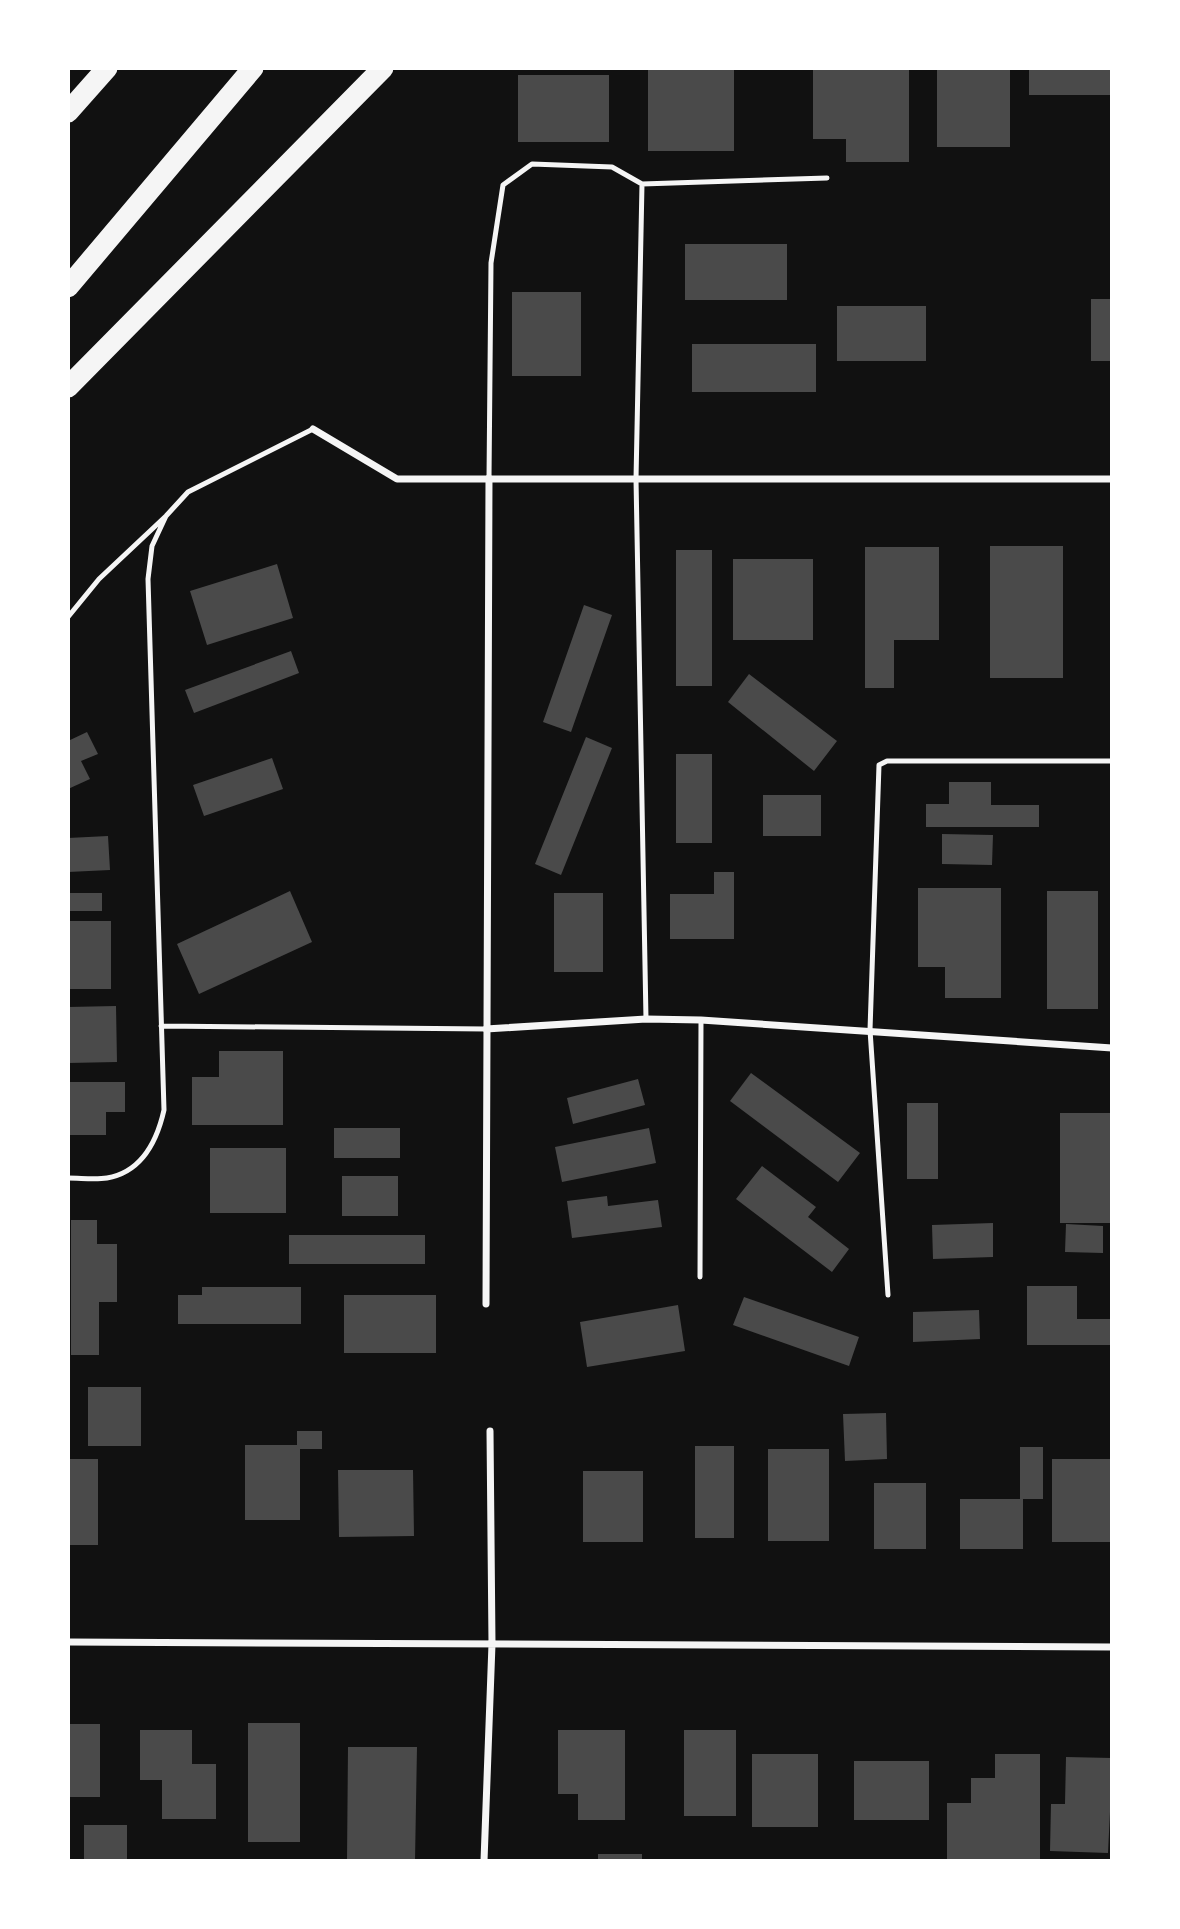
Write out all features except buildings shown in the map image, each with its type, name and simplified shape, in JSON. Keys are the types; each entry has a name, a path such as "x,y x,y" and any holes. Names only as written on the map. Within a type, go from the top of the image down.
{"highway":[{"path":"68,112 107,68"},
{"path":"68,287 253,68"},
{"path":"68,387 383,68"}],"street":[{"path":"313,429 397,479 1112,479"},
{"path":"486,1304 489,478"},
{"path":"486,1029 646,1019 701,1020 1112,1048"},
{"path":"484,1861 492,1644 490,1432"},
{"path":"68,1642 1112,1647"}],"lane":[{"path":"489,478 491,263 503,185 532,164 612,167 642,184 827,178"},
{"path":"642,184 636,479 646,1019"},
{"path":"68,617 99,579 188,492 313,429"},
{"path":"68,1178 108,1178 130,1169 147,1154 159,1134 164,1110 149,579 152,546 166,516"},
{"path":"888,1295 870,1030 879,765 887,761 1112,761"},
{"path":"700,1277 701,1020"},
{"path":"161,1026 486,1029"}]}
